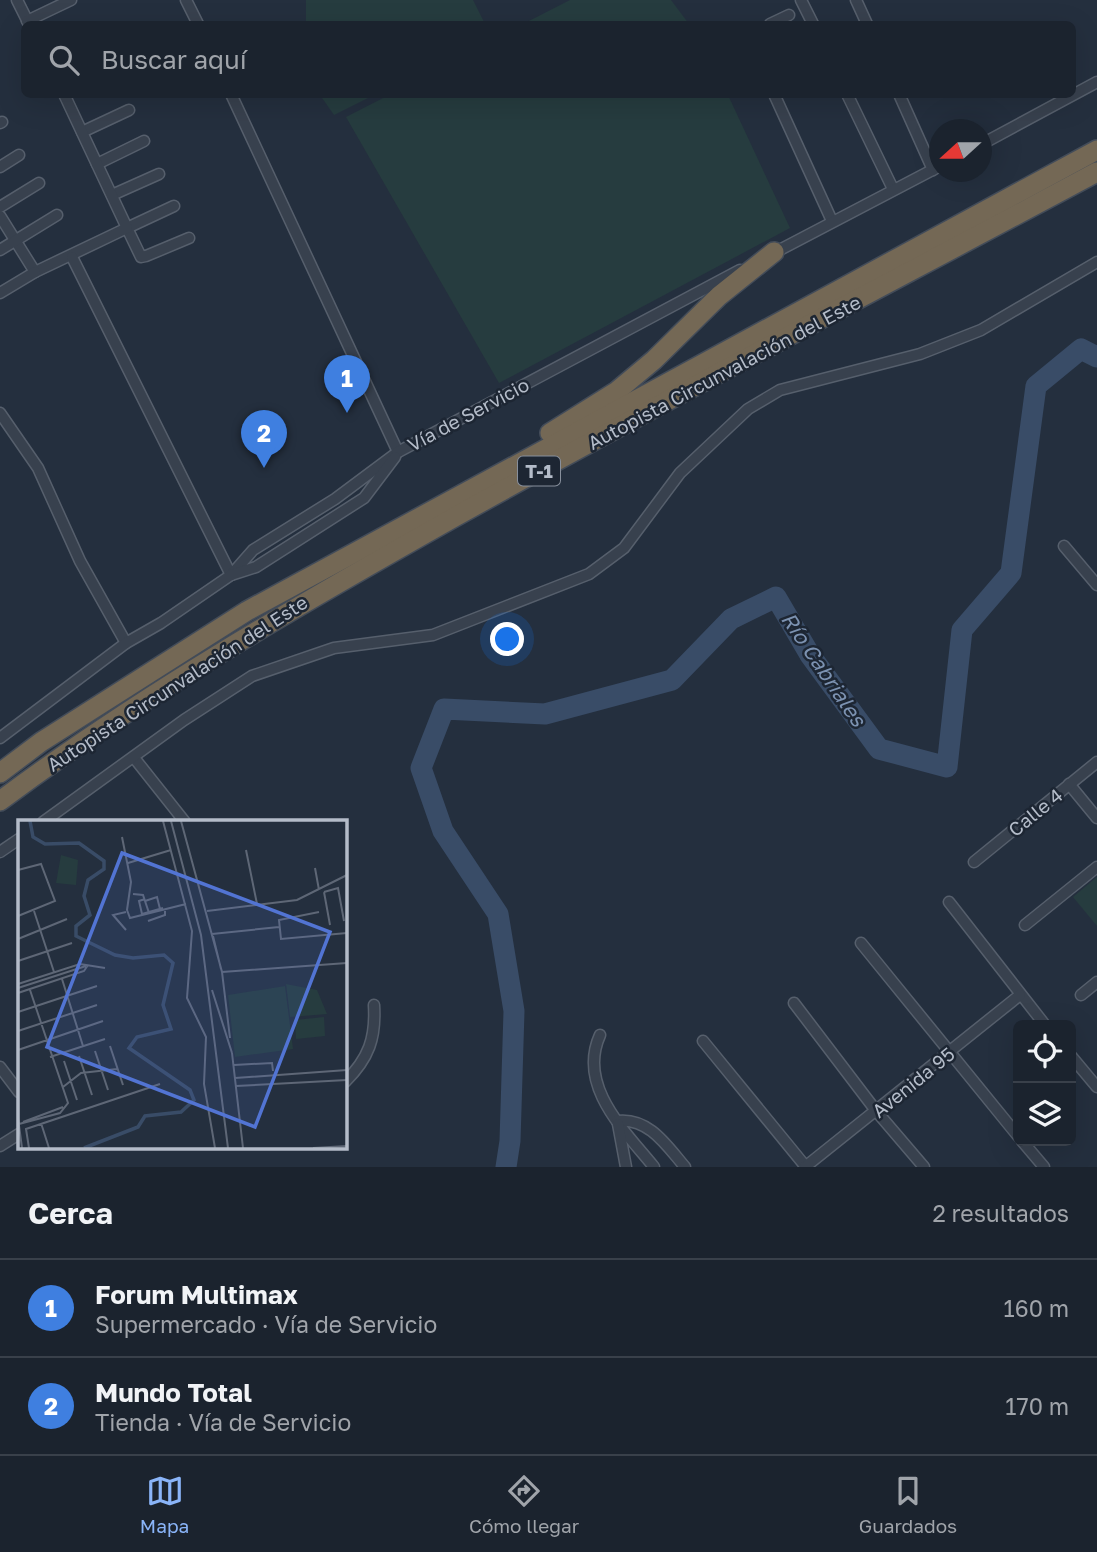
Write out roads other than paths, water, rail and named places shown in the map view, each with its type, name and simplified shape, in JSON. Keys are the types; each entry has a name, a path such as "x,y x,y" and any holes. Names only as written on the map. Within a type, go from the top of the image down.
{"highway":[{"name":"Autopista Circunvalación del Este","path":"0,773 41,742 247,611 502,470 1097,150"},
{"name":"Autopista Circunvalación del Este","path":"0,801 53,761 256,629 520,481 1097,172"},
{"path":"502,470 575,415 617,391 654,360 719,296 774,252"}],"street":[{"path":"17,0 27,21"},
{"path":"32,21 71,0"},
{"path":"186,0 196,21"},
{"path":"801,0 812,21"},
{"path":"856,0 866,21"},
{"path":"776,21 789,15"},
{"path":"1076,93 1097,82"},
{"path":"66,98 141,257 189,238"},
{"path":"72,257 231,575 253,550 335,499 398,452 233,98"},
{"path":"776,98 832,221"},
{"path":"849,98 893,189"},
{"path":"901,98 929,154"},
{"path":"992,139 1067,98"},
{"path":"82,132 129,110"},
{"path":"97,164 144,141"},
{"path":"0,167 19,155"},
{"name":"Vía de Servicio","path":"0,738 126,643 161,623 231,575 256,567 364,498 384,475 398,452 929,171"},
{"path":"112,195 159,174"},
{"path":"0,207 39,183"},
{"path":"0,293 35,272 72,257 174,206"},
{"path":"0,250 57,215"},
{"path":"0,216 35,272"},
{"path":"46,820 135,759 184,720 252,676 334,648 433,635 589,575 624,548 680,473 748,409 780,390 920,354 981,330 1097,262"},
{"path":"0,413 3,425 38,468 80,561 126,643"},
{"path":"335,499 337,516"},
{"path":"1064,546 1097,585"},
{"path":"135,759 183,820"},
{"name":"Calle 4","path":"974,862 1097,762"},
{"path":"1069,784 1097,818"},
{"path":"0,852 18,840"},
{"path":"1025,925 1097,867"},
{"path":"948,902 1041,1020"},
{"path":"861,943 1013,1130"},
{"path":"1081,995 1097,982"},
{"name":"Avenida 95","path":"806,1167 1020,995"},
{"path":"794,1003 877,1112 924,1167"},
{"path":"346,1081 366,1057 372,1044 374,1005"},
{"path":"600,1035 592,1052 594,1076 617,1121 654,1167"},
{"path":"703,1041 806,1167"},
{"path":"1076,1062 1097,1087"},
{"path":"0,1067 18,1091"},
{"path":"617,1121 626,1120 654,1130 685,1167"},
{"path":"617,1121 626,1167"},
{"path":"0,1146 18,1134"},
{"path":"1026,1146 1044,1167"}],"waterway":[{"name":"Río Cabriales","path":"506,1167 510,1141 514,1011 498,914 443,831 421,768 444,709 545,714 672,680 731,619 776,597 810,655 879,749 947,767 962,630 1011,573 1036,386 1081,349 1097,357"}],"place":[{"name":"Forum Multimax","path":"347,413"},
{"name":"Mundo Total","path":"264,468"}]}
